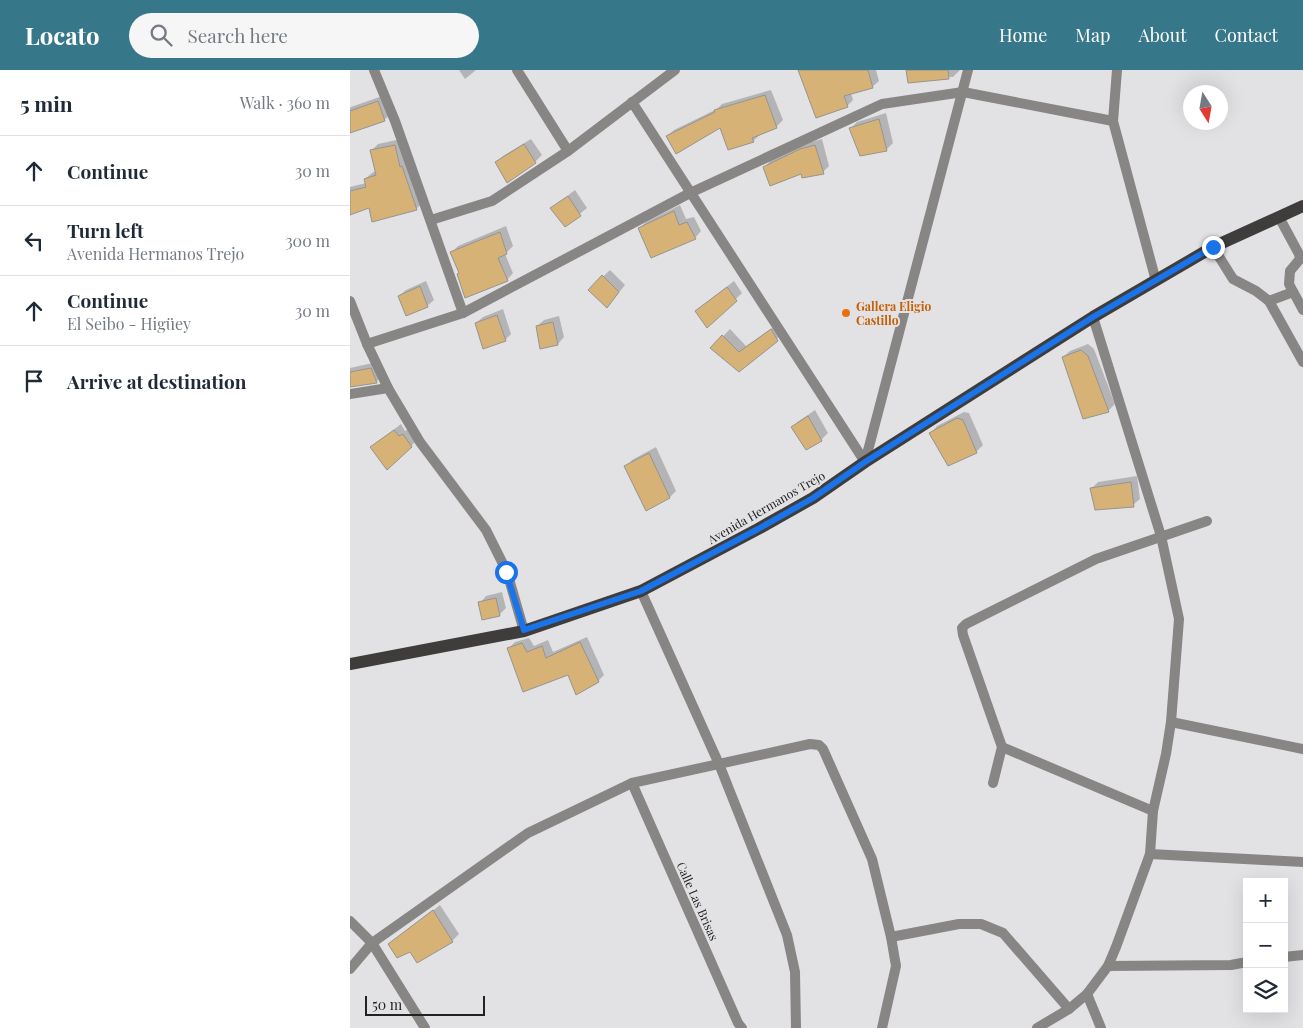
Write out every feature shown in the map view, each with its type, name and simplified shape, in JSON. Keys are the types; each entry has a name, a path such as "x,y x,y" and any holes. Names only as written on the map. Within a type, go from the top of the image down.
{"main road":[{"name":"Avenida Hermanos Trejo","path":"350,664 524,630 641,591 805,502 1093,317 1213,247 1303,206"}],"street":[{"path":"374,70 395,121 463,313"},
{"path":"517,70 568,151"},
{"path":"431,220 492,201 568,151 675,70"},
{"path":"865,462 968,70"},
{"path":"1117,70 1114,121 1156,281"},
{"path":"367,344 463,313 690,193 882,104 963,92 1114,121"},
{"path":"632,102 865,462"},
{"path":"1279,217 1299,254 1300,260 1290,271 1289,284 1303,310"},
{"path":"1213,247 1233,279 1256,291 1269,301 1303,362"},
{"path":"1269,301 1293,292"},
{"path":"350,301 367,344 388,388 420,442 486,530 506,572 524,630"},
{"path":"1037,1028 1068,1009 1087,994 1108,966 1150,854 1153,811 1171,722 1179,619 1161,536 1093,317"},
{"path":"350,394 388,388"},
{"path":"994,783 1002,747 962,628 966,624 1096,559 1207,521"},
{"path":"641,591 719,764 787,935 795,972 796,1028"},
{"path":"1171,722 1303,749"},
{"path":"350,969 372,942 528,833 632,783 810,744 819,745 823,749 872,859 896,966 882,1028"},
{"path":"1002,747 1153,811"},
{"name":"Calle Las Brisas","path":"632,783 738,1023 742,1028"},
{"path":"1150,854 1303,862"},
{"path":"350,921 372,942 426,1028"},
{"path":"891,938 959,924 981,924 1003,933 1068,1009"},
{"path":"1288,957 1303,955"},
{"path":"1108,966 1243,962"},
{"path":"1087,994 1101,1028"}],"building":[{"path":"798,70 868,70 873,88 844,96 848,107 816,118"},
{"path":"906,70 948,70 949,79 908,83"},
{"path":"765,95 777,128 752,138 754,142 728,150 720,128 676,154 666,136 715,112 714,110"},
{"path":"378,101 385,121 350,133 350,111"},
{"path":"879,119 887,151 860,156 849,128"},
{"path":"524,144 536,163 507,183 495,162"},
{"path":"395,145 400,167 402,166 417,210 372,222 369,208 350,215 350,191 366,187 364,179 376,175 370,150"},
{"path":"815,145 824,174 802,178 801,174 770,186 763,167 800,149"},
{"path":"568,196 581,216 565,227 550,208"},
{"path":"674,211 679,225 687,222 696,239 651,258 638,228"},
{"path":"500,232 507,254 498,258 508,281 465,298 457,274 459,273 450,252"},
{"path":"602,275 619,292 607,308 588,290"},
{"path":"420,286 428,307 406,316 398,296"},
{"path":"727,287 737,301 707,328 695,311"},
{"path":"497,315 506,341 483,349 475,323"},
{"path":"553,322 558,345 540,349 536,326"},
{"path":"771,329 778,341 739,372 710,348 722,335 739,352"},
{"path":"1081,350 1088,356 1109,412 1083,419 1062,357"},
{"path":"371,368 377,383 350,387 350,372"},
{"path":"808,416 822,441 806,450 791,427"},
{"path":"957,418 963,420 977,453 948,466 929,433"},
{"path":"394,430 399,436 403,434 412,447 387,470 370,447"},
{"path":"649,453 670,498 646,511 624,466"},
{"path":"1131,482 1134,507 1095,510 1090,488"},
{"path":"496,598 500,616 482,620 478,602"},
{"path":"580,642 599,682 576,695 568,675 523,692 507,648 522,643 527,652 542,646 546,658"},
{"path":"433,910 453,942 417,963 410,952 397,958 388,944"}],"place":[{"name":"Gallera Eligio Castillo","path":"846,313"}],"route":[{"path":"506,572 524,630 641,591 813,498 865,462 1093,317 1213,247"}]}
